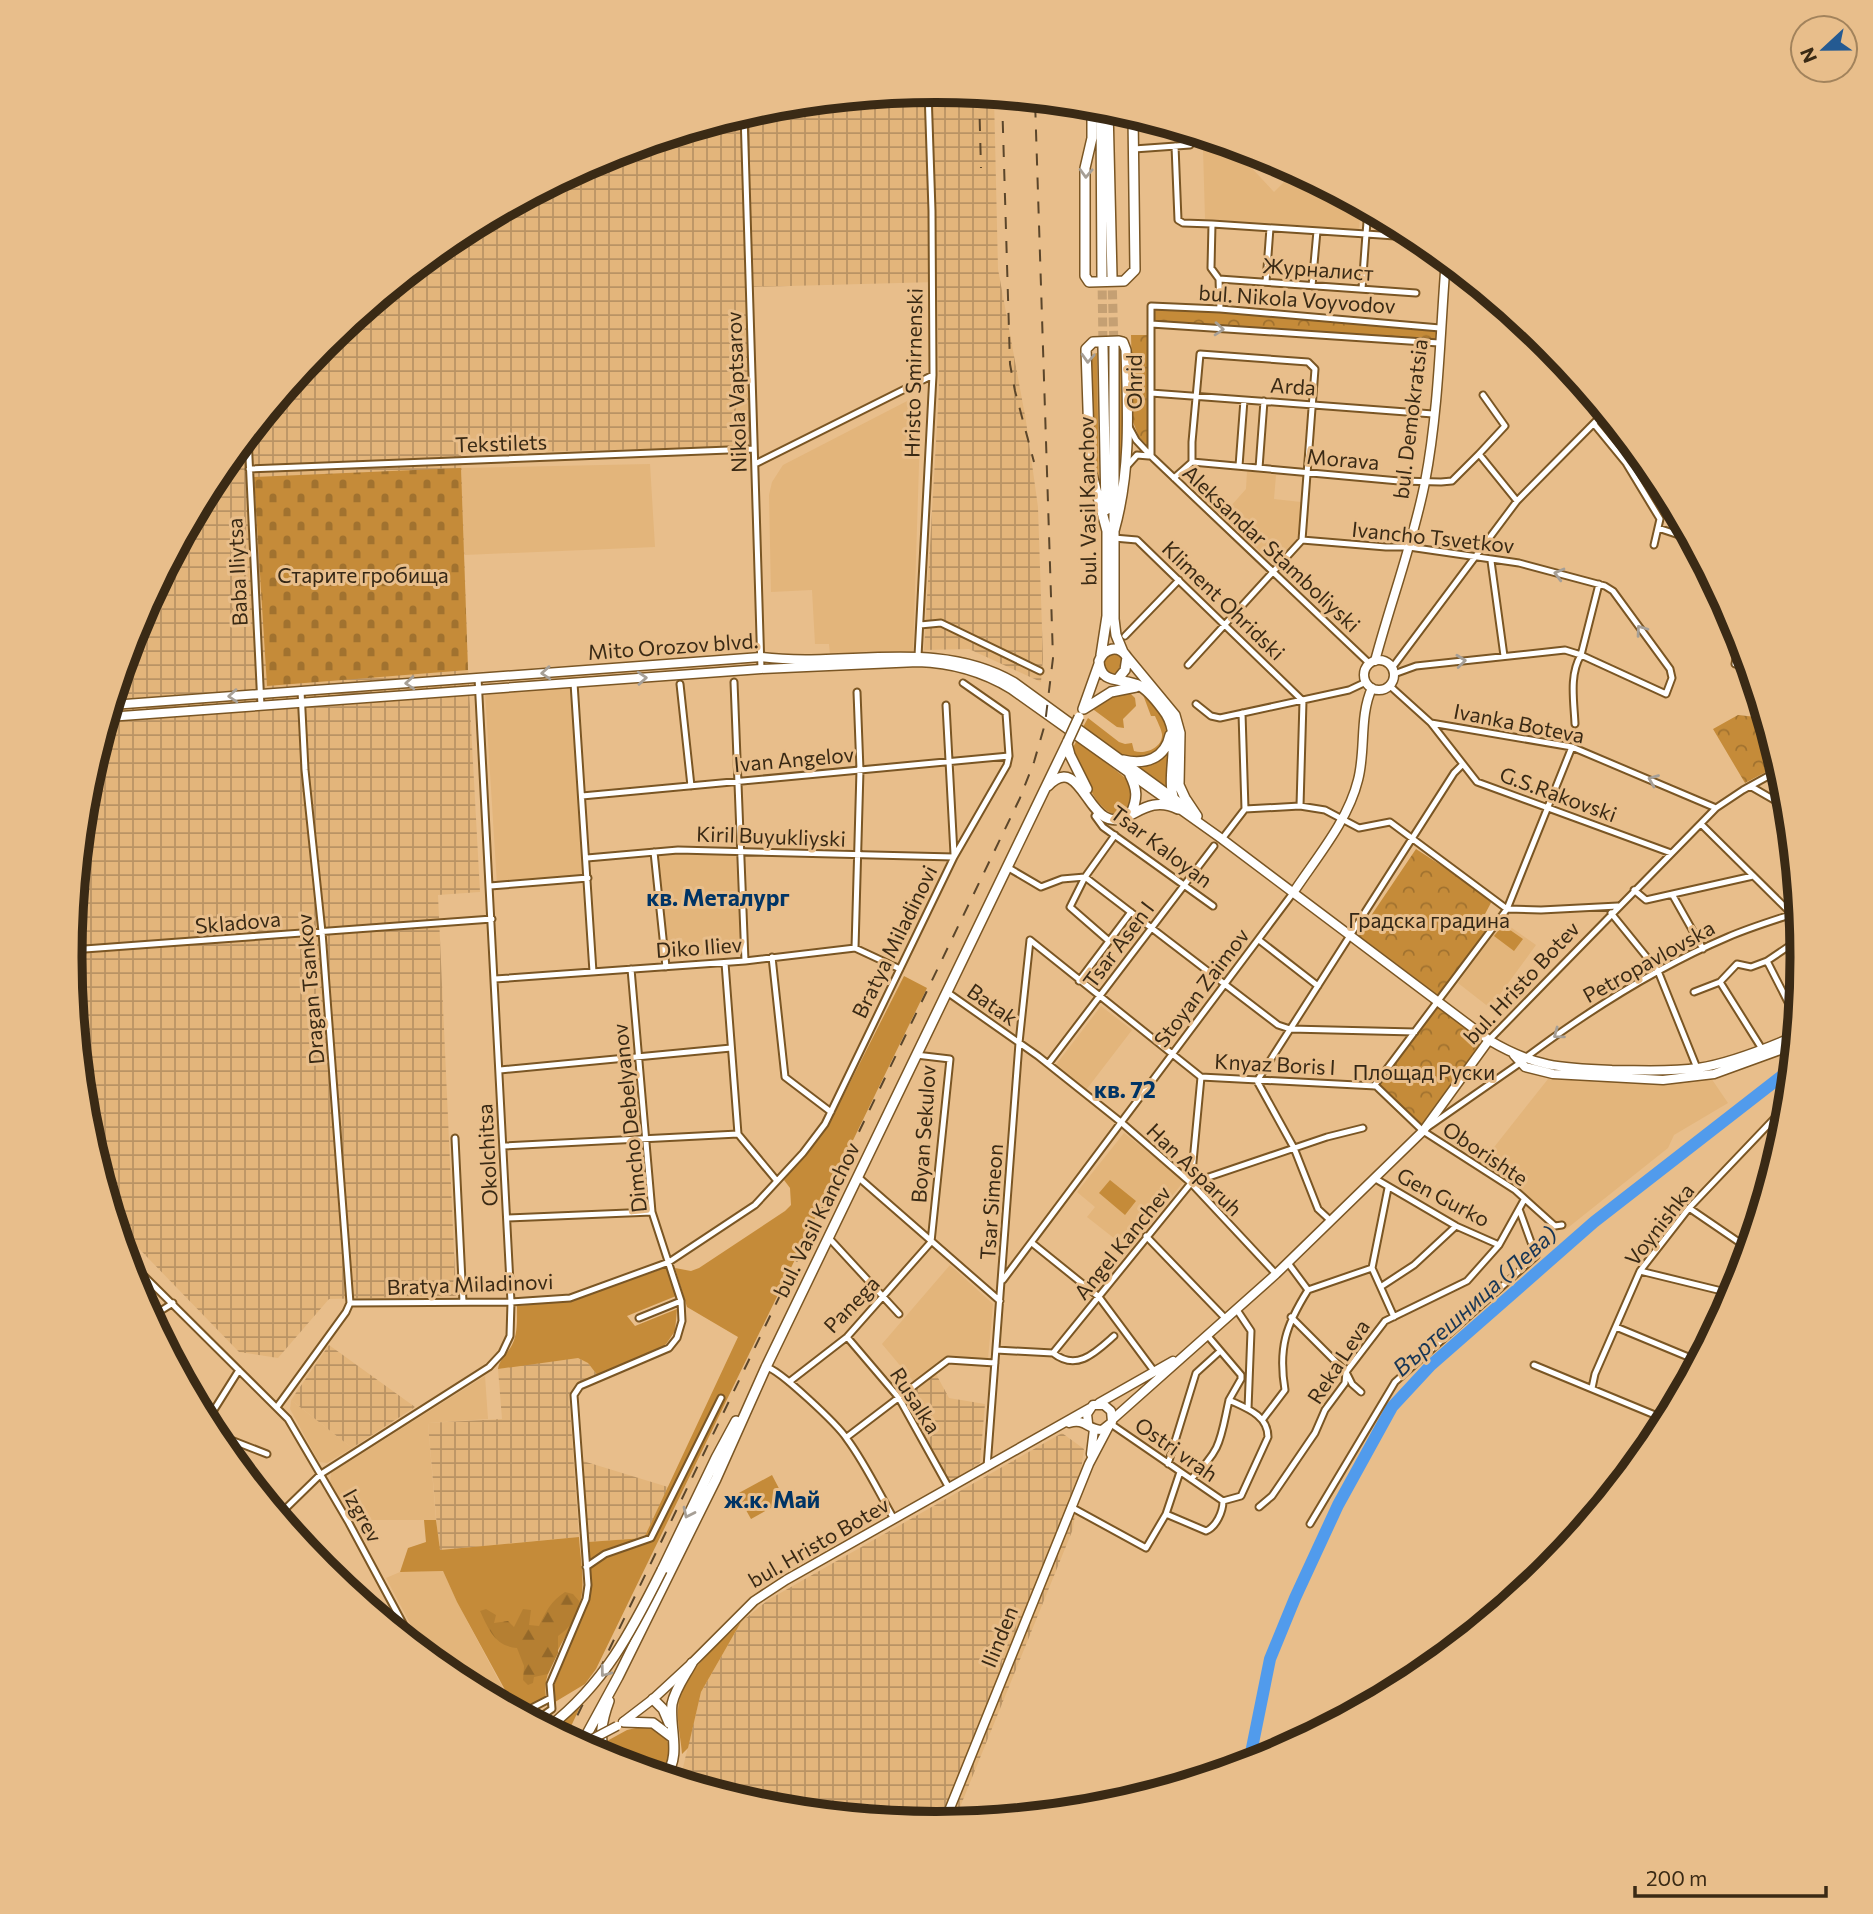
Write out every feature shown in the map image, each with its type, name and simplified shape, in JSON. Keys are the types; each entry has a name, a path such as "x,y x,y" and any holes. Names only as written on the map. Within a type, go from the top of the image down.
{"main road":[{"path":"1092,117 1092,138 1085,167 1085,276 1089,282 1124,281 1135,270 1133,126"},
{"path":"1101,119 1107,277 1108,120"},
{"path":"1119,341 1125,346 1128,424 1121,507 1112,533 1090,467 1086,349 1093,342 1119,341"},
{"name":"bul. Vasil Kanchov","path":"1103,347 1114,619 1116,635 1125,654"},
{"name":"bul. Vasil Kanchov","path":"586,1735 716,1479 765,1368 1082,713 1100,660 1107,616 1112,533 1114,347"},
{"path":"1178,809 1171,796 1173,738 1169,719 1141,687 1105,677 1100,660 1111,649 1125,654 1175,715 1180,733 1180,785 1197,816"},
{"path":"1115,680 1125,670 1125,654"},
{"name":"bul. Vasil Kanchov","path":"1082,713 1115,680"},
{"path":"1082,713 1111,692 1141,687"},
{"path":"1123,760 1144,762 1158,756 1168,743 1169,719"},
{"path":"1068,741 1070,755 1097,811"},
{"path":"1129,775 1136,791 1136,800 1130,815"},
{"path":"1045,789 1058,778 1071,778 1077,782 1097,811 1112,820 1120,820 1143,807 1157,803 1178,809"},
{"path":"556,1721 584,1696 608,1668 631,1632 716,1458 765,1368"},
{"path":"670,1768 674,1755 673,1700 692,1663"},
{"path":"602,1742 602,1723 618,1677"},
{"path":"653,1699 663,1709 673,1738"},
{"path":"620,1724 653,1723 673,1738"}],"street":[{"name":"Hristo Smirnenski","path":"918,656 933,375 928,103"},
{"name":"Nikola Vaptsarov","path":"744,125 761,669"},
{"path":"1134,149 1191,145"},
{"path":"1175,146 1178,220 1183,223 1394,236"},
{"path":"1362,289 1367,219"},
{"path":"1213,224 1211,268 1219,279 1220,309"},
{"path":"1266,282 1270,228"},
{"path":"1312,286 1317,231"},
{"name":"bul. Demokratsia","path":"1372,663 1409,547 1425,482 1445,271"},
{"name":"Журналист","path":"1219,279 1416,293"},
{"name":"bul. Nikola Voyvodov","path":"1151,306 1220,309 1440,328"},
{"name":"Ohrid","path":"1151,306 1151,456"},
{"name":"bul. Nikola Voyvodov","path":"1151,324 1439,343"},
{"path":"1174,478 1192,462 1200,354 1308,362 1315,369 1302,540 1188,665"},
{"path":"755,464 933,375"},
{"name":"Arda","path":"1151,393 1433,414"},
{"name":"Morava","path":"1192,462 1425,482 1452,481 1505,426 1483,395"},
{"path":"1239,466 1244,400"},
{"path":"1259,468 1264,401"},
{"path":"1196,704 1210,716 1220,718 1369,685 1379,690 1390,686 1393,671 1517,501 1599,419"},
{"name":"Alеksandar Stamboliyski","path":"1128,424 1136,440 1151,456 1372,663"},
{"path":"1594,424 1605,425"},
{"path":"1594,424 1626,463 1660,519 1654,545"},
{"name":"Tekstilets","path":"249,469 754,449"},
{"name":"Baba Iliytsa","path":"248,451 261,706"},
{"path":"1479,454 1517,501"},
{"path":"1126,467 1137,455 1151,456"},
{"path":"1626,463 1635,465"},
{"path":"1658,527 1678,534"},
{"name":"Kliment Ohridski","path":"1112,533 1137,540 1303,701"},
{"name":"Ivancho Tsvetkov","path":"1302,540 1409,547 1519,563 1599,584 1612,591 1670,669 1672,678 1666,694 1581,654"},
{"path":"1491,561 1504,656"},
{"path":"1125,636 1179,580"},
{"path":"1575,724 1574,674 1599,584"},
{"path":"920,625 940,623 1040,671"},
{"path":"1393,671 1416,666 1565,650 1581,654"},
{"name":"Mito Orozov blvd.","path":"121,704 761,657 789,661 918,656 970,663 1005,677 1123,760 1197,816 1222,839"},
{"path":"1735,664 1736,658"},
{"path":"1369,685 1365,672 1372,663 1386,662 1393,671"},
{"name":"Mito Orozov blvd.","path":"117,716 761,669 941,663 989,677 1011,689 1222,839 1437,1002 1522,1061"},
{"name":"Okolchitsa","path":"285,1509 321,1474 489,1367 502,1353 510,1336 511,1302 500,1070 478,678"},
{"path":"734,682 745,961"},
{"path":"574,683 593,972"},
{"name":"Bratya Miladinovi","path":"350,1303 511,1302 570,1298 669,1262 755,1205 803,1153 831,1112 954,857 1007,765 1009,756 1006,713 963,683"},
{"path":"680,684 691,786"},
{"name":"Stoyan Zaimov","path":"1002,1281 1259,940 1293,893 1340,819 1358,780 1369,685"},
{"name":"G.S.Rakovski","path":"1390,686 1431,723 1477,782 1671,853"},
{"name":"Dragan Tsankov","path":"301,691 305,770 322,932 350,1303"},
{"path":"858,692 860,770 855,948 900,969"},
{"path":"1300,806 1303,701"},
{"name":"Bratya Miladinovi","path":"946,705 954,857"},
{"path":"1222,839 1245,809 1242,713"},
{"name":"Ivanka Boteva","path":"1431,723 1572,747 1716,808"},
{"path":"1423,1131 1374,1086 1507,909 1572,747"},
{"name":"Ivan Angelov","path":"582,796 1009,756"},
{"path":"1331,1222 1316,1204 1294,1148 1257,1081 1454,773 1462,765"},
{"name":"bul. Hristo Botev","path":"1111,1423 1288,1263 1423,1131 1489,1040 1716,808 1771,775"},
{"path":"1750,786 1776,801"},
{"path":"1245,809 1300,806 1325,810 1359,828 1390,822 1507,909 1618,906"},
{"name":"Tsar Kaloyan","path":"1097,811 1095,816 1098,822 1213,906"},
{"path":"1701,824 1789,908"},
{"path":"1109,941 1070,907 1085,877 1115,835"},
{"name":"Tsar Asen I","path":"1048,1064 1214,846"},
{"name":"Kiril Buyukliyski","path":"587,858 678,850 954,857"},
{"path":"654,852 666,967"},
{"path":"1007,866 1041,887 1062,878 1085,877 1278,1025 1290,1029 1415,1032"},
{"path":"1634,891 1646,900 1753,876"},
{"path":"490,886 588,878"},
{"path":"1672,894 1703,949"},
{"path":"1079,981 1130,912"},
{"path":"1611,913 1658,971 1697,1068"},
{"name":"Petropavlovska","path":"1423,1131 1585,1015 1658,971 1728,937 1789,915"},
{"name":"Skladova","path":"82,949 492,919"},
{"name":"Knyaz Boris I","path":"1030,940 1200,1077 1374,1086"},
{"name":"Tsar Simeon","path":"987,1468 1019,1043 1030,940"},
{"path":"1259,940 1318,986"},
{"path":"1694,992 1720,982 1735,965 1751,967 1767,961 1791,945"},
{"name":"Diko Iliev","path":"495,979 745,961 855,948"},
{"path":"772,957 785,1077 831,1112"},
{"path":"1767,961 1789,1005"},
{"path":"726,962 738,1135 777,1181"},
{"name":"Dimcho Debelyanov","path":"631,969 652,1212 681,1301"},
{"path":"1720,982 1762,1049"},
{"name":"Batak","path":"947,992 1019,1043"},
{"path":"1522,1061 1569,1069 1661,1071 1697,1068 1786,1039"},
{"name":"Han Asparuh","path":"1019,1043 1122,1123 1191,1183 1276,1274"},
{"path":"500,1070 731,1048"},
{"path":"1522,1061 1530,1069 1553,1074 1663,1080 1714,1074 1785,1048"},
{"name":"Boyan Sekulov","path":"916,1055 950,1059 931,1242"},
{"path":"1191,1183 1200,1077"},
{"name":"Voynishka","path":"1591,1388 1640,1271 1689,1208 1775,1117"},
{"name":"Angel Kanchev","path":"1053,1353 1191,1183 1363,1128"},
{"name":"Oborishte","path":"1423,1131 1515,1190 1555,1226 1562,1225"},
{"path":"503,1146 738,1135"},
{"path":"455,1138 463,1302"},
{"path":"858,1177 1000,1301"},
{"name":"Gen Gurko","path":"1374,1178 1457,1226 1499,1245"},
{"path":"1388,1188 1371,1268 1382,1286 1394,1317"},
{"name":"Reka Leva","path":"1259,1507 1272,1496 1315,1433 1325,1410 1345,1383 1346,1372 1378,1329 1385,1321 1467,1280 1499,1245 1524,1200"},
{"path":"1689,1208 1741,1243"},
{"path":"1310,1524 1395,1382 1536,1256 1519,1209"},
{"path":"507,1219 652,1212"},
{"path":"1382,1286 1414,1265 1457,1226"},
{"path":"1146,1236 1226,1319"},
{"path":"828,1237 899,1314"},
{"name":"Panega","path":"789,1382 847,1337 931,1242"},
{"path":"1032,1243 1099,1297 1154,1371"},
{"path":"1288,1263 1308,1290"},
{"path":"1263,1419 1285,1390 1281,1364 1290,1317 1308,1290 1371,1268"},
{"path":"1640,1271 1723,1291"},
{"path":"144,1275 277,1407 350,1303"},
{"path":"545,1715 551,1712 553,1707 550,1684 586,1599 574,1395 579,1386 668,1348 677,1338 682,1321 681,1301 639,1318"},
{"path":"159,1312 173,1303"},
{"path":"1237,1310 1251,1331 1248,1409"},
{"path":"1290,1317 1346,1372 1352,1384 1361,1392"},
{"path":"1616,1327 1690,1358"},
{"path":"1191,1479 1209,1462 1219,1447 1229,1400 1241,1379 1241,1375 1208,1335"},
{"path":"996,1350 1053,1353 1061,1359 1081,1359 1092,1355 1114,1336"},
{"name":"Rusalka","path":"847,1337 899,1398 949,1488"},
{"path":"1168,1464 1196,1373 1217,1353"},
{"name":"bul. Hristo Botev","path":"593,1738 620,1724 653,1699 754,1601 786,1580 1185,1355"},
{"path":"847,1437 948,1360 995,1363"},
{"path":"1534,1365 1657,1416"},
{"path":"765,1368 772,1368 789,1382 847,1437 894,1520"},
{"path":"213,1411 239,1370"},
{"path":"586,1567 605,1554 651,1538 721,1398"},
{"path":"1166,1514 1206,1531 1212,1529 1223,1509 1223,1502 1241,1496 1268,1437 1268,1427 1263,1419 1229,1400"},
{"path":"1094,1406 1109,1408 1111,1423 1102,1430 1091,1426 1087,1414 1094,1406"},
{"name":"Izgrev","path":"277,1407 288,1419 321,1474 403,1624"},
{"name":"bul. Hristo Botev","path":"1063,1424 1079,1420 1091,1426"},
{"name":"Ostri vrah","path":"1111,1423 1223,1502"},
{"name":"Ilinden","path":"949,1811 1071,1507 1089,1464 1111,1423"},
{"name":"Ilinden","path":"1089,1464 1091,1426"},
{"path":"232,1440 267,1454"},
{"path":"1071,1507 1146,1548 1166,1514 1180,1472"},
{"path":"531,1708 551,1698"}],"shaded area":[{"path":"881,105 994,105 998,269 1026,421 1038,507 1043,659 1041,682 969,649 924,650 939,390 937,282 749,287 753,446 461,454 468,670 480,892 438,895 456,1296 329,1299 278,1358 239,1352 131,1241 111,1178 99,1124 84,1013 82,957 90,845 111,736 147,630 170,579 226,482 294,394 332,353 373,315 416,279 462,247 509,217 559,191 662,148 770,119"},
{"path":"1203,148 1211,148 1245,161 1274,192 1287,179 1360,215 1359,230 1205,219"},
{"path":"911,399 921,403 913,652 830,655 829,644 815,644 812,590 771,592 769,495 772,482 783,465"},
{"path":"650,464 655,547 464,555 461,468"},
{"path":"1247,471 1276,475 1274,499 1301,502 1299,537 1274,564 1222,516 1246,489"},
{"path":"571,686 584,879 497,885 485,692"},
{"path":"736,854 740,953 667,958 658,855"},
{"path":"1502,921 1536,945 1490,1008 1458,983"},
{"path":"1101,1006 1132,1030 1086,1090 1055,1066"},
{"path":"1711,1078 1728,1103 1674,1135 1668,1148 1565,1230 1562,1225 1555,1226 1477,1165 1548,1079 1649,1083"},
{"path":"1124,1133 1184,1181 1129,1250 1087,1217 1095,1207 1077,1192"},
{"path":"950,1265 993,1304 988,1359 946,1356 914,1382 882,1344"},
{"path":"329,1345 415,1407 352,1448 291,1400"},
{"path":"570,1357 588,1363 598,1376 578,1384 569,1396 579,1537 439,1550 428,1423 502,1419 498,1369"},
{"path":"936,1374 949,1398 985,1404 980,1463 953,1481 949,1481 903,1399"},
{"path":"485,1376 488,1419 428,1423 436,1520 351,1520 330,1483 331,1473"},
{"path":"291,1400 352,1448 327,1463 319,1462 290,1409"},
{"path":"1062,1433 1084,1449 1073,1529 959,1810 881,1809 825,1804 770,1795 682,1772 701,1692 741,1622 768,1600"},
{"path":"235,1444 241,1446 257,1474"},
{"path":"583,1461 668,1487 644,1538 588,1542"},
{"path":"443,1571 507,1696 414,1634 386,1578 400,1572"}],"green space":[{"path":"1150,307 1440,328 1439,343 1151,324"},
{"path":"1131,335 1147,335 1149,447 1139,437 1133,422"},
{"path":"1119,347 1123,350 1124,406 1118,499"},
{"path":"1097,353 1099,490 1093,442 1091,355"},
{"name":"Старите гробища","path":"461,468 468,670 267,686 254,477"},
{"path":"1113,652 1123,658 1118,671 1112,675 1105,670 1104,661"},
{"path":"1129,692 1135,698 1136,706 1123,719 1124,728 1117,727 1094,710 1110,693"},
{"path":"1142,692 1155,703 1163,716 1166,729 1159,751 1150,758 1138,760 1123,756 1083,727 1088,718 1119,742 1132,743 1134,751 1153,749 1160,743 1162,734 1155,716 1151,716"},
{"path":"1738,715 1756,717 1770,770 1745,783 1713,729"},
{"path":"1077,740 1128,780 1134,797 1125,810 1115,814 1097,801 1071,751"},
{"path":"1170,747 1169,790 1137,766 1153,763"},
{"name":"Градска градина","path":"1416,849 1493,899 1485,914 1494,920 1439,996 1358,935"},
{"path":"1503,925 1523,939 1514,951 1494,936"},
{"path":"904,976 927,988 596,1669 585,1684 555,1702 553,1688 590,1597 588,1542 644,1538 738,1337 687,1307 675,1268 691,1271 699,1268 791,1205 790,1188 784,1180 828,1126"},
{"name":"Площад Руски","path":"1439,1006 1484,1041 1421,1125 1379,1085"},
{"path":"1110,1180 1136,1201 1125,1215 1099,1193"},
{"path":"667,1267 676,1296 627,1316 635,1326 677,1309 675,1331 664,1347 598,1376 588,1363 578,1358 498,1369 514,1340 517,1306 575,1300"},
{"path":"772,1475 785,1500 751,1519 737,1494"},
{"path":"424,1520 436,1520 440,1550 579,1537 581,1599 578,1611 553,1660 546,1684 546,1697 528,1707 509,1697 443,1571 400,1572 408,1548 426,1542"},
{"path":"565,1592 573,1594 579,1601 576,1617 558,1636 558,1653 548,1674 534,1677 533,1683 528,1685 523,1680 524,1666 517,1648 509,1647 498,1640 480,1611 486,1609 496,1615 494,1623 508,1621 514,1627 523,1609 531,1610 529,1625 539,1626 549,1607"},
{"path":"741,1622 701,1692 688,1748 682,1754 678,1710 685,1684 701,1662"},
{"path":"581,1705 570,1728 559,1723"},
{"path":"645,1726 661,1734 666,1739 670,1752 665,1767 608,1745 607,1741 627,1730"}],"waterway":[{"name":"Въртешница (Лева)","path":"1252,1750 1270,1659 1338,1505 1392,1407 1431,1365 1594,1222 1782,1076"}],"tunnel":[{"path":"1102,277 1103,347"},
{"path":"1112,277 1114,347"}],"railway":[{"path":"979,105 981,168"},
{"path":"1002,106 1010,364 1034,462"},
{"path":"571,1728 1020,798 1045,724 1053,658 1035,109"}],"district":[{"name":"кв. Металург","path":"718,898"},
{"name":"кв. 72","path":"1125,1090"},
{"name":"ж.к. Май","path":"772,1500"}]}
